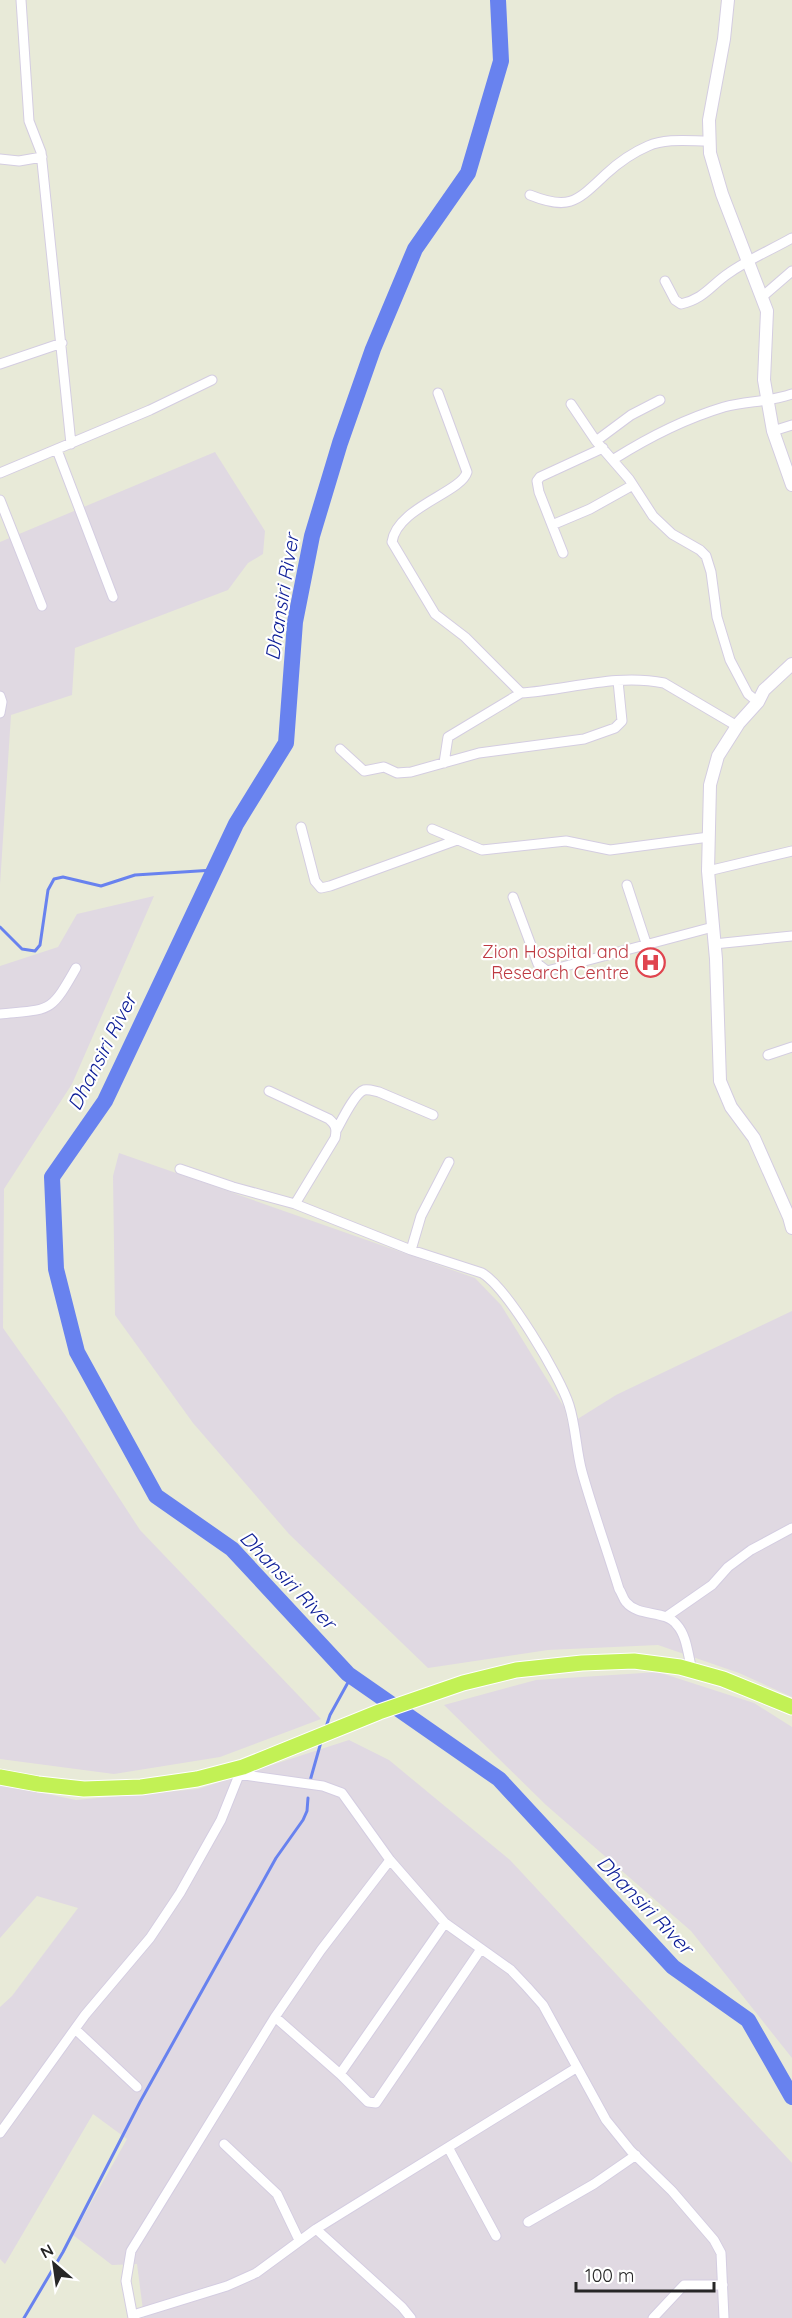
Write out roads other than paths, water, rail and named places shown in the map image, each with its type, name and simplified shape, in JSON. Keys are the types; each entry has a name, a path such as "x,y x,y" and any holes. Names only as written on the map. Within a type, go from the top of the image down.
{"main road":[{"path":"0,1777 84,1789 168,1784 232,1774 260,1760 379,1712 463,1683 516,1670 609,1661 658,1663 723,1679 761,1696 792,1716"},
{"path":"761,1696 792,1707"}],"street":[{"path":"21,0 29,121 42,157 71,444"},
{"path":"728,0 724,39 709,120 708,141 722,194 767,311 764,380 773,431 792,485"},
{"path":"530,195 548,202 569,203 588,193 607,174 647,146 671,141 708,141"},
{"path":"0,159 20,162 42,157"},
{"path":"665,281 675,300 681,304 688,303 708,292 729,273 767,249 792,238"},
{"path":"761,293 792,271"},
{"path":"0,364 62,343"},
{"path":"0,473 171,401 212,380"},
{"path":"438,393 467,472 461,482 428,500 413,512 393,535 392,542 435,614 460,633 521,693"},
{"path":"614,459 655,434 724,407 792,394"},
{"path":"563,553 537,481 540,477 600,444 631,415 660,400"},
{"path":"571,404 662,526 706,556 711,572 717,617 729,660 748,694 758,702"},
{"path":"773,431 792,425"},
{"path":"57,450 113,597"},
{"path":"552,525 590,509 633,485"},
{"path":"0,500 42,606"},
{"path":"792,664 765,690 758,702 737,726 718,756 710,785 708,871 714,944 720,1081 731,1107 754,1138 789,1216 792,1228"},
{"path":"444,763 448,737 521,693 618,681 651,680 664,683 737,726"},
{"path":"340,749 364,771 384,767 397,773 411,772 479,753 584,739 615,728 622,721 618,681"},
{"path":"0,696 2,702 0,713"},
{"path":"301,828 315,881 321,888 456,840"},
{"path":"432,829 482,850 566,841 610,850 709,837"},
{"path":"708,871 792,851"},
{"path":"627,885 646,943"},
{"path":"513,897 538,964 547,971 713,927"},
{"path":"714,944 792,936"},
{"path":"0,1014 50,1007 60,997 76,968"},
{"path":"768,1055 792,1047"},
{"path":"295,1204 356,1098 363,1090 379,1092 434,1115"},
{"path":"269,1091 329,1119 337,1130"},
{"path":"411,1251 421,1216 449,1162"},
{"path":"180,1169 295,1204 411,1251 482,1273 490,1278 511,1305 559,1379 575,1426 582,1471 620,1589 627,1603 638,1610 666,1617 675,1622 682,1631 692,1670"},
{"path":"666,1617 712,1585 728,1567 750,1550 792,1528"},
{"path":"0,2133 75,2030 150,1938 180,1893 221,1820 232,1774 323,1786 342,1793 390,1860 446,1923 511,1970 543,2005 606,2120 636,2155 672,2191 714,2240 722,2253 724,2318"},
{"path":"390,1860 321,1950 275,2017 131,2251 126,2281 133,2316 242,2280 316,2229 449,2149 576,2068"},
{"path":"340,2074 446,1923"},
{"path":"275,2017 372,2104 379,2100 481,1949"},
{"path":"75,2030 137,2087"},
{"path":"224,2144 278,2194 300,2240"},
{"path":"449,2149 496,2236"},
{"path":"528,2222 602,2179 636,2155"},
{"path":"316,2229 402,2307 411,2318"},
{"path":"653,2318 684,2285 723,2285"}],"waterway":[{"name":"Dhansiri River","path":"498,0 501,61 468,173 415,249 373,349 340,443 312,536 295,622 286,743 236,824 105,1101 52,1177 56,1269 77,1352 156,1496 232,1549 348,1674 499,1779 673,1967 748,2020 792,2097"},
{"path":"0,927 22,949 35,951 40,945 48,890 54,879 63,877 101,886 135,875 214,870"},
{"path":"326,1727 351,1677"},
{"path":"310,1781 321,1742"},
{"path":"24,2318 63,2252 140,2102 276,1858 303,1820 307,1811 308,1798"}],"place":[{"name":"Zion Hospital and Research Centre","path":"650,962"}]}
